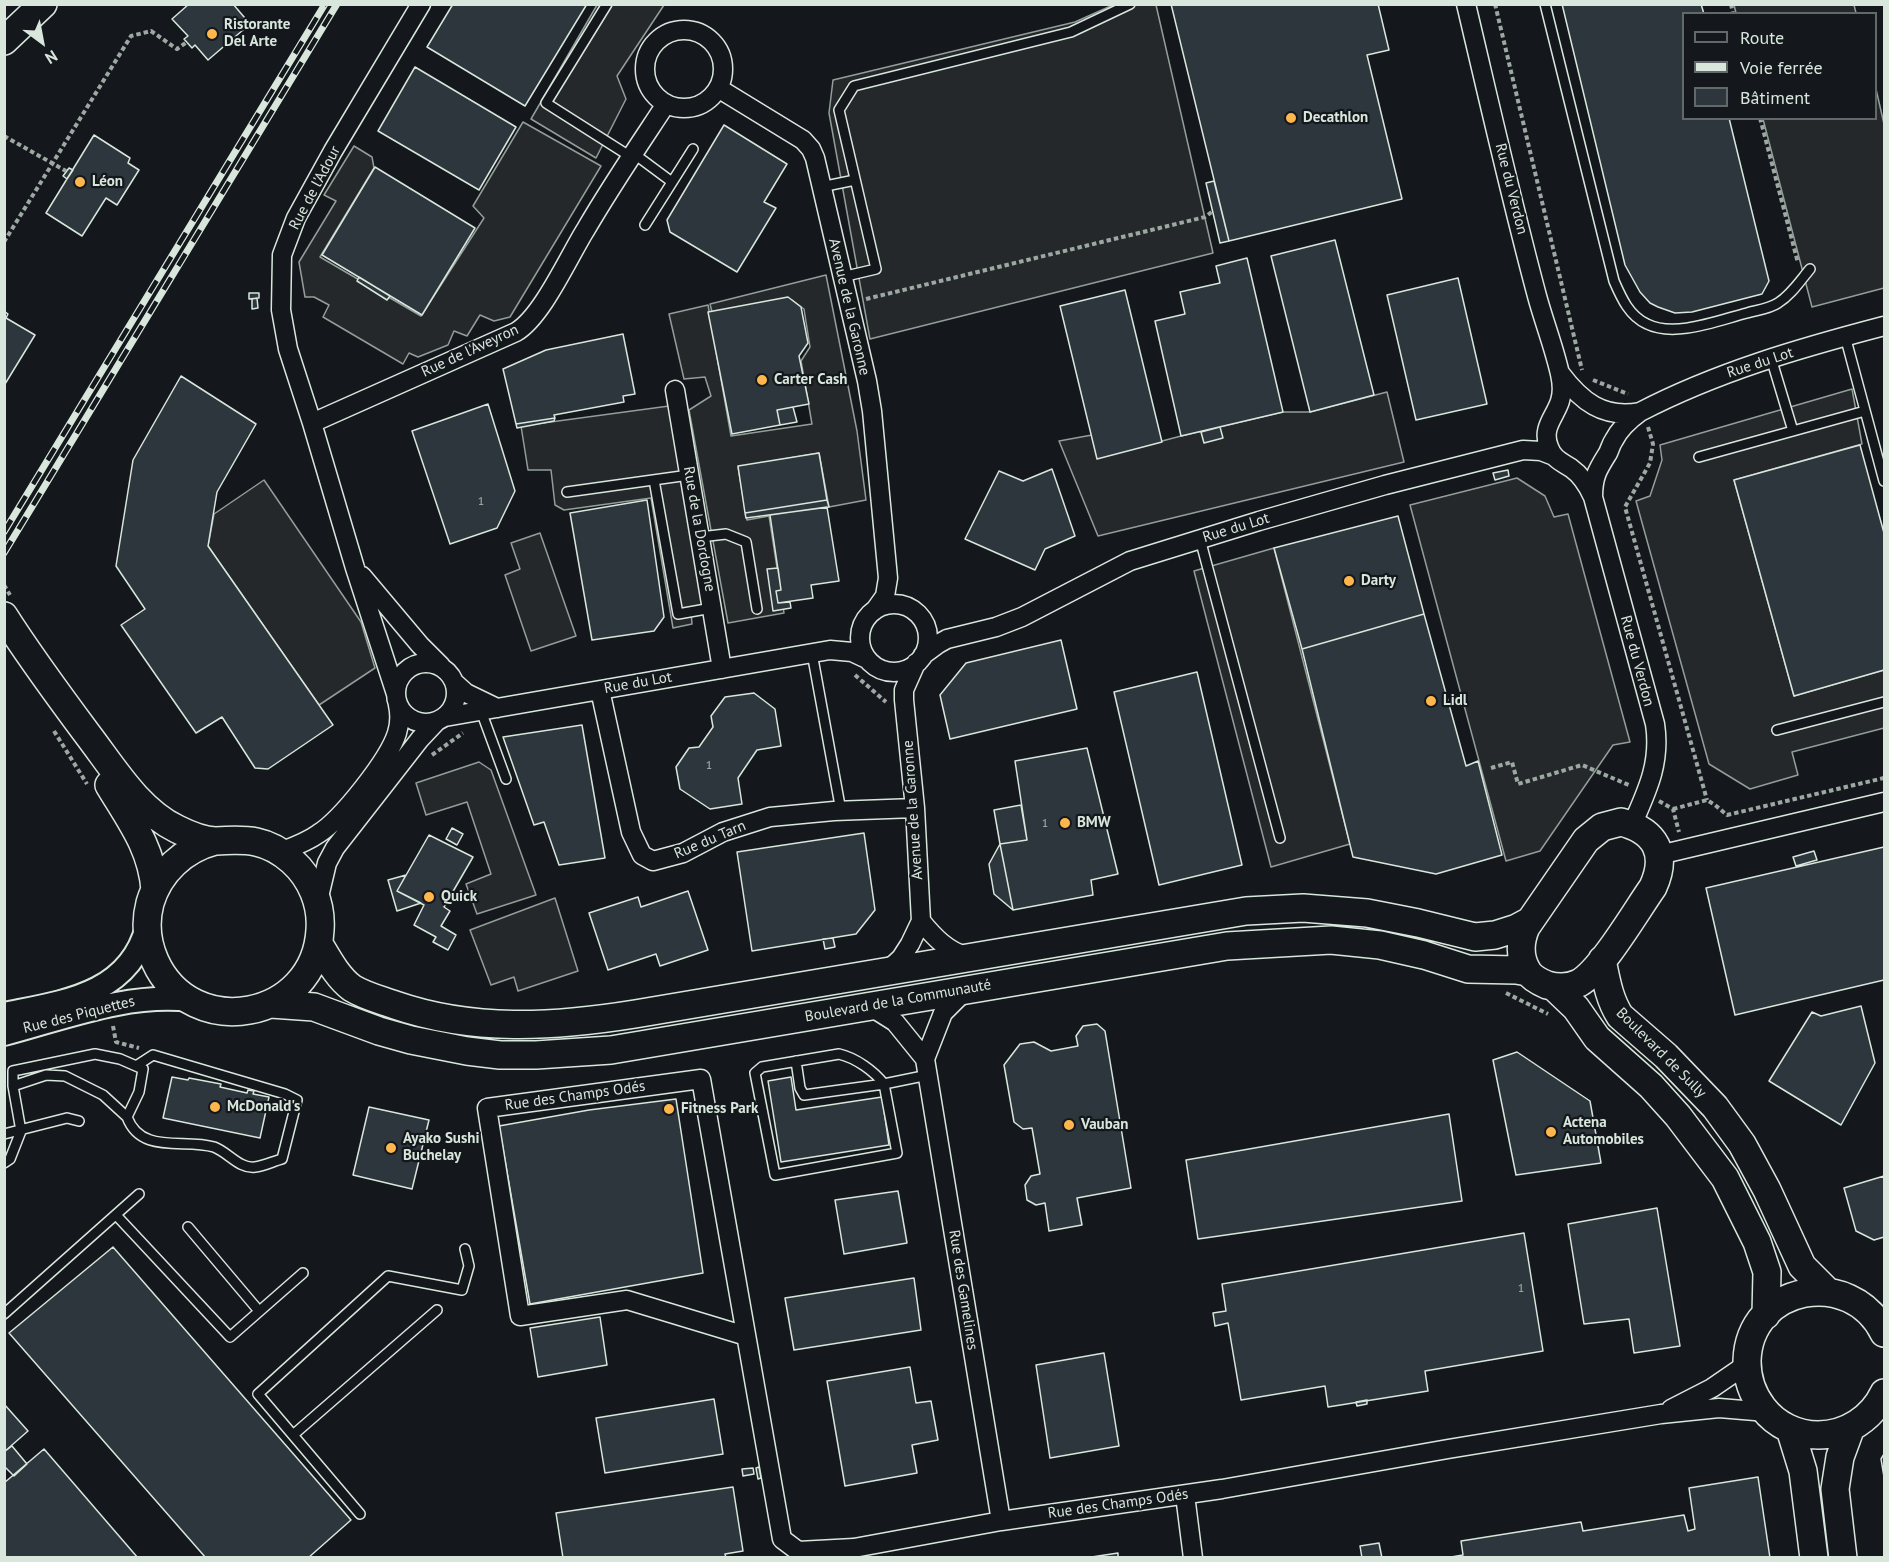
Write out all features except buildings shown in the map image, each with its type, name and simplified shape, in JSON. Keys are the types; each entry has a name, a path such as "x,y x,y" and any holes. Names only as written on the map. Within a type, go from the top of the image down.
{"main road":[{"path":"4,15 17,4"},
{"path":"4,41 43,4"},
{"path":"7,621 54,690 122,780 148,810 179,830 215,841"},
{"path":"54,690 145,847 152,865 155,890"},
{"path":"1528,972 1522,956 1521,941 1530,921 1592,833 1611,823 1621,822 1642,830 1656,846 1659,855 1660,865 1653,887 1602,960 1580,982 1568,987 1554,987"},
{"path":"230,839 252,841 280,852 304,874 318,903 321,926 319,944 304,977 291,990 271,1004 253,1010 233,1012 208,1008 190,1000 175,989 159,969 151,952 147,927 149,908 155,890 166,871 182,856 201,845 215,841 230,839"},
{"name":"Boulevard de la Communauté","path":"319,944 346,983 366,995 438,1018 466,1023 503,1024 583,1022 1218,915 1278,908 1331,909 1367,913 1474,937 1506,932 1530,921"},
{"name":"Boulevard de la Communauté","path":"271,1004 314,1007 411,1040 500,1055 611,1050 1227,946 1276,942 1331,940 1380,945 1424,955 1468,969 1528,972"},
{"name":"Boulevard de Sully","path":"1602,960 1609,993 1620,1016 1666,1056 1714,1107 1742,1144 1767,1190 1802,1266 1827,1291"},
{"name":"Boulevard de Sully","path":"1528,972 1543,983 1554,987 1576,1008 1597,1038 1651,1086 1678,1116 1725,1178 1757,1242 1767,1272 1766,1315"},
{"name":"Boulevard de Sully","path":"1882,1327 1870,1312 1845,1296 1827,1291 1790,1297 1766,1315 1753,1334 1747,1364 1754,1394 1767,1412 1778,1422 1802,1433 1833,1434 1851,1427 1872,1412 1884,1394"},
{"path":"1843,1557 1836,1481 1840,1457 1851,1427"},
{"path":"1790,1429 1803,1471 1814,1557"}],"street":[{"name":"Rue de l'Adour","path":"312,423 288,349 281,310 282,255 296,218 333,151 421,4"},
{"name":"Rue du Verdon","path":"1466,4 1537,296 1560,373"},
{"path":"686,30 698,33 710,40 718,50 722,63 722,76 717,88 710,98 689,108 666,104 655,96 648,84 645,72 646,59 652,47 661,38 673,32 686,30"},
{"name":"Avenue de la Garonne","path":"717,88 803,140 815,158 872,411 888,578"},
{"name":"Rue de l'Aveyron","path":"312,423 524,327 539,308 586,228 666,104"},
{"name":"Rue du Lot","path":"1640,412 1729,372 1884,326"},
{"path":"1560,373 1576,392 1608,418 1612,427 1612,442"},
{"path":"1523,450 1541,437 1560,402 1562,394 1560,373"},
{"name":"Rue de la Dordogne","path":"675,390 722,669"},
{"path":"1603,459 1590,467 1580,468 1561,463 1554,456 1547,443 1550,422 1560,408 1579,402 1614,414 1626,415 1640,412"},
{"path":"1593,496 1597,468 1625,424 1640,412"},
{"path":"280,852 318,834 345,810 391,747 398,730 400,715 312,423"},
{"path":"1523,450 1541,451 1554,456"},
{"name":"Rue du Lot","path":"920,659 938,644 960,635 996,627 1022,617 1131,561 1392,483 1523,450"},
{"path":"1570,467 1585,481 1593,496"},
{"name":"Rue du Verdon","path":"1593,496 1658,742 1646,794 1632,825"},
{"path":"356,568 420,645 449,673 456,684 489,710"},
{"path":"867,659 861,645 861,630 867,617 885,596 888,578"},
{"path":"888,578 894,592 926,626 928,636 927,646 904,690 904,700"},
{"path":"875,610 889,604 899,604 939,630 948,634 960,635"},
{"path":"831,650 845,643 861,630"},
{"path":"831,650 852,652 883,670 898,672 908,669 920,659"},
{"name":"Rue du Lot","path":"440,720 831,650"},
{"path":"440,720 425,723 415,721 404,714 397,699 398,682 402,674 413,666 428,663 443,667"},
{"path":"883,670 904,700"},
{"path":"318,903 325,870 335,848 424,734 452,709 456,699 456,684"},
{"name":"Rue du Tarn","path":"600,690 631,832 642,855 653,861 683,854 723,832 770,817 915,808"},
{"name":"Avenue de la Garonne","path":"904,700 915,808 921,921"},
{"path":"1659,855 1884,802"},
{"path":"884,973 900,958 910,944 921,921 939,942 959,955 970,958"},
{"name":"Rue des Piquettes","path":"4,1014 73,1000 106,985 129,964 144,940 147,927"},
{"path":"927,1067 944,1013 967,989"},
{"name":"Rue des Piquettes","path":"4,1034 114,1004 154,998 190,1000"},
{"name":"Rue des Gamelines","path":"868,1005 895,1022 927,1067 1001,1521"},
{"name":"Rue des Champs Odés","path":"746,1336 627,1300 520,1316 487,1108 701,1079 782,1539 798,1551 854,1548 1001,1521 1185,1495 1661,1414 1719,1408 1767,1412"},
{"name":"Rue des Champs Odés","path":"1661,1414 1712,1388 1747,1364"},
{"path":"1185,1495 1193,1557"}],"lane":[{"path":"607,4 546,103 672,182"},
{"path":"842,277 876,268 839,110 854,86 1071,32 1130,4"},
{"path":"1545,4 1614,281 1623,301 1632,313 1647,324 1657,327 1666,329 1694,327 1775,305 1790,293 1810,269"},
{"path":"645,225 693,149"},
{"path":"821,187 855,180"},
{"path":"1845,336 1884,481"},
{"path":"1771,358 1792,431"},
{"path":"1699,457 1866,411"},
{"path":"567,492 690,475"},
{"path":"654,480 678,614 712,608"},
{"path":"700,537 726,534 746,542 757,609"},
{"path":"1200,539 1280,838"},
{"path":"812,653 841,811"},
{"path":"1777,730 1884,702"},
{"path":"489,710 506,779"},
{"path":"4,1163 10,1159 21,1131 13,1086 13,1071 95,1054 120,1059 143,1069 140,1092 127,1118"},
{"path":"839,1054 847,1056 877,1075 884,1084 897,1153 775,1174 755,1073 762,1067 839,1054"},
{"path":"13,1086 46,1075 65,1076 103,1095 127,1118 131,1128 151,1142 214,1147 239,1163 254,1167 282,1159 297,1100 285,1094 153,1055 136,1066"},
{"path":"796,1061 800,1088 804,1095 884,1084 927,1067"},
{"path":"4,1134 67,1118 79,1121"},
{"path":"4,1314 139,1194"},
{"path":"116,1215 230,1337 303,1273"},
{"path":"188,1227 259,1311"},
{"path":"360,1514 258,1394 388,1276 462,1290 469,1266 465,1249"},
{"path":"293,1435 437,1310"}],"path":[{"path":"4,242 131,36 150,31 177,49 186,42"},
{"path":"1761,120 1802,279"},
{"path":"4,136 66,171"},
{"path":"848,303 1205,217 1213,211"},
{"path":"53,729 88,785"},
{"path":"1491,768 1512,762 1518,784 1582,765 1629,785"},
{"path":"1673,809 1707,800 1727,816 1884,778"},
{"path":"1488,970 1498,989 1551,1016"},
{"path":"112,1020 116,1042 139,1048 147,1059"}],"shaded area":[{"path":"597,5 664,5 617,76 626,99 596,158 531,119"},
{"path":"1113,5 1156,5 1213,253 870,339 829,113 833,80 1075,22"},
{"path":"1734,5 1854,5 1856,12 1736,12"},
{"path":"1877,93 1884,124 1884,288 1812,307 1763,120 1877,120"},
{"path":"523,122 601,166 510,317 494,321 480,315 467,336 454,331 448,345 418,357 409,353 403,364 323,317 329,305 314,297 305,297 299,262 336,201 324,195 354,146 372,157 374,168 320,257 421,316 484,218 473,206"},
{"path":"826,275 857,431 866,500 829,507 819,453 738,467 747,520 769,516 784,613 728,623 689,410 711,396 705,377 684,379 669,314 708,305 731,436 812,424 801,361 810,347 804,309 792,300 713,316 710,304"},
{"path":"1852,389 1862,444 1734,480 1794,696 1884,670 1884,728 1792,752 1798,775 1750,789 1709,764 1636,501 1650,496 1662,460 1660,445"},
{"path":"1387,392 1404,462 1098,536 1059,441 1092,435 1098,458 1283,412 1310,412"},
{"path":"669,406 706,609 691,612 692,624 673,628 651,498 564,510 555,505 551,470 528,470 521,426"},
{"path":"1517,478 1545,496 1554,517 1568,514 1630,742 1613,745 1540,851 1506,861 1410,505"},
{"path":"264,480 361,622 375,668 319,705 208,546 214,514"},
{"path":"540,533 576,636 531,651 505,575 520,569 511,543"},
{"path":"1274,548 1350,844 1271,867 1194,571"},
{"path":"479,762 491,770 536,895 477,914 466,884 491,874 467,802 426,815 416,783"},
{"path":"555,898 578,971 518,991 514,977 491,985 470,930"}],"railway":[{"path":"4,532 325,4"},
{"path":"4,553 337,4"}],"place":[{"name":"Ristorante Del Arte","path":"212,34"},
{"name":"Decathlon","path":"1291,118"},
{"name":"Léon","path":"80,182"},
{"name":"Carter Cash","path":"762,380"},
{"name":"Darty","path":"1349,581"},
{"name":"Lidl","path":"1431,701"},
{"name":"BMW","path":"1065,823"},
{"name":"Quick","path":"429,897"},
{"name":"McDonald's","path":"215,1107"},
{"name":"Fitness Park","path":"669,1109"},
{"name":"Vauban","path":"1069,1125"},
{"name":"Actena Automobiles","path":"1551,1132"},
{"name":"Ayako Sushi Buchelay","path":"391,1148"}]}
